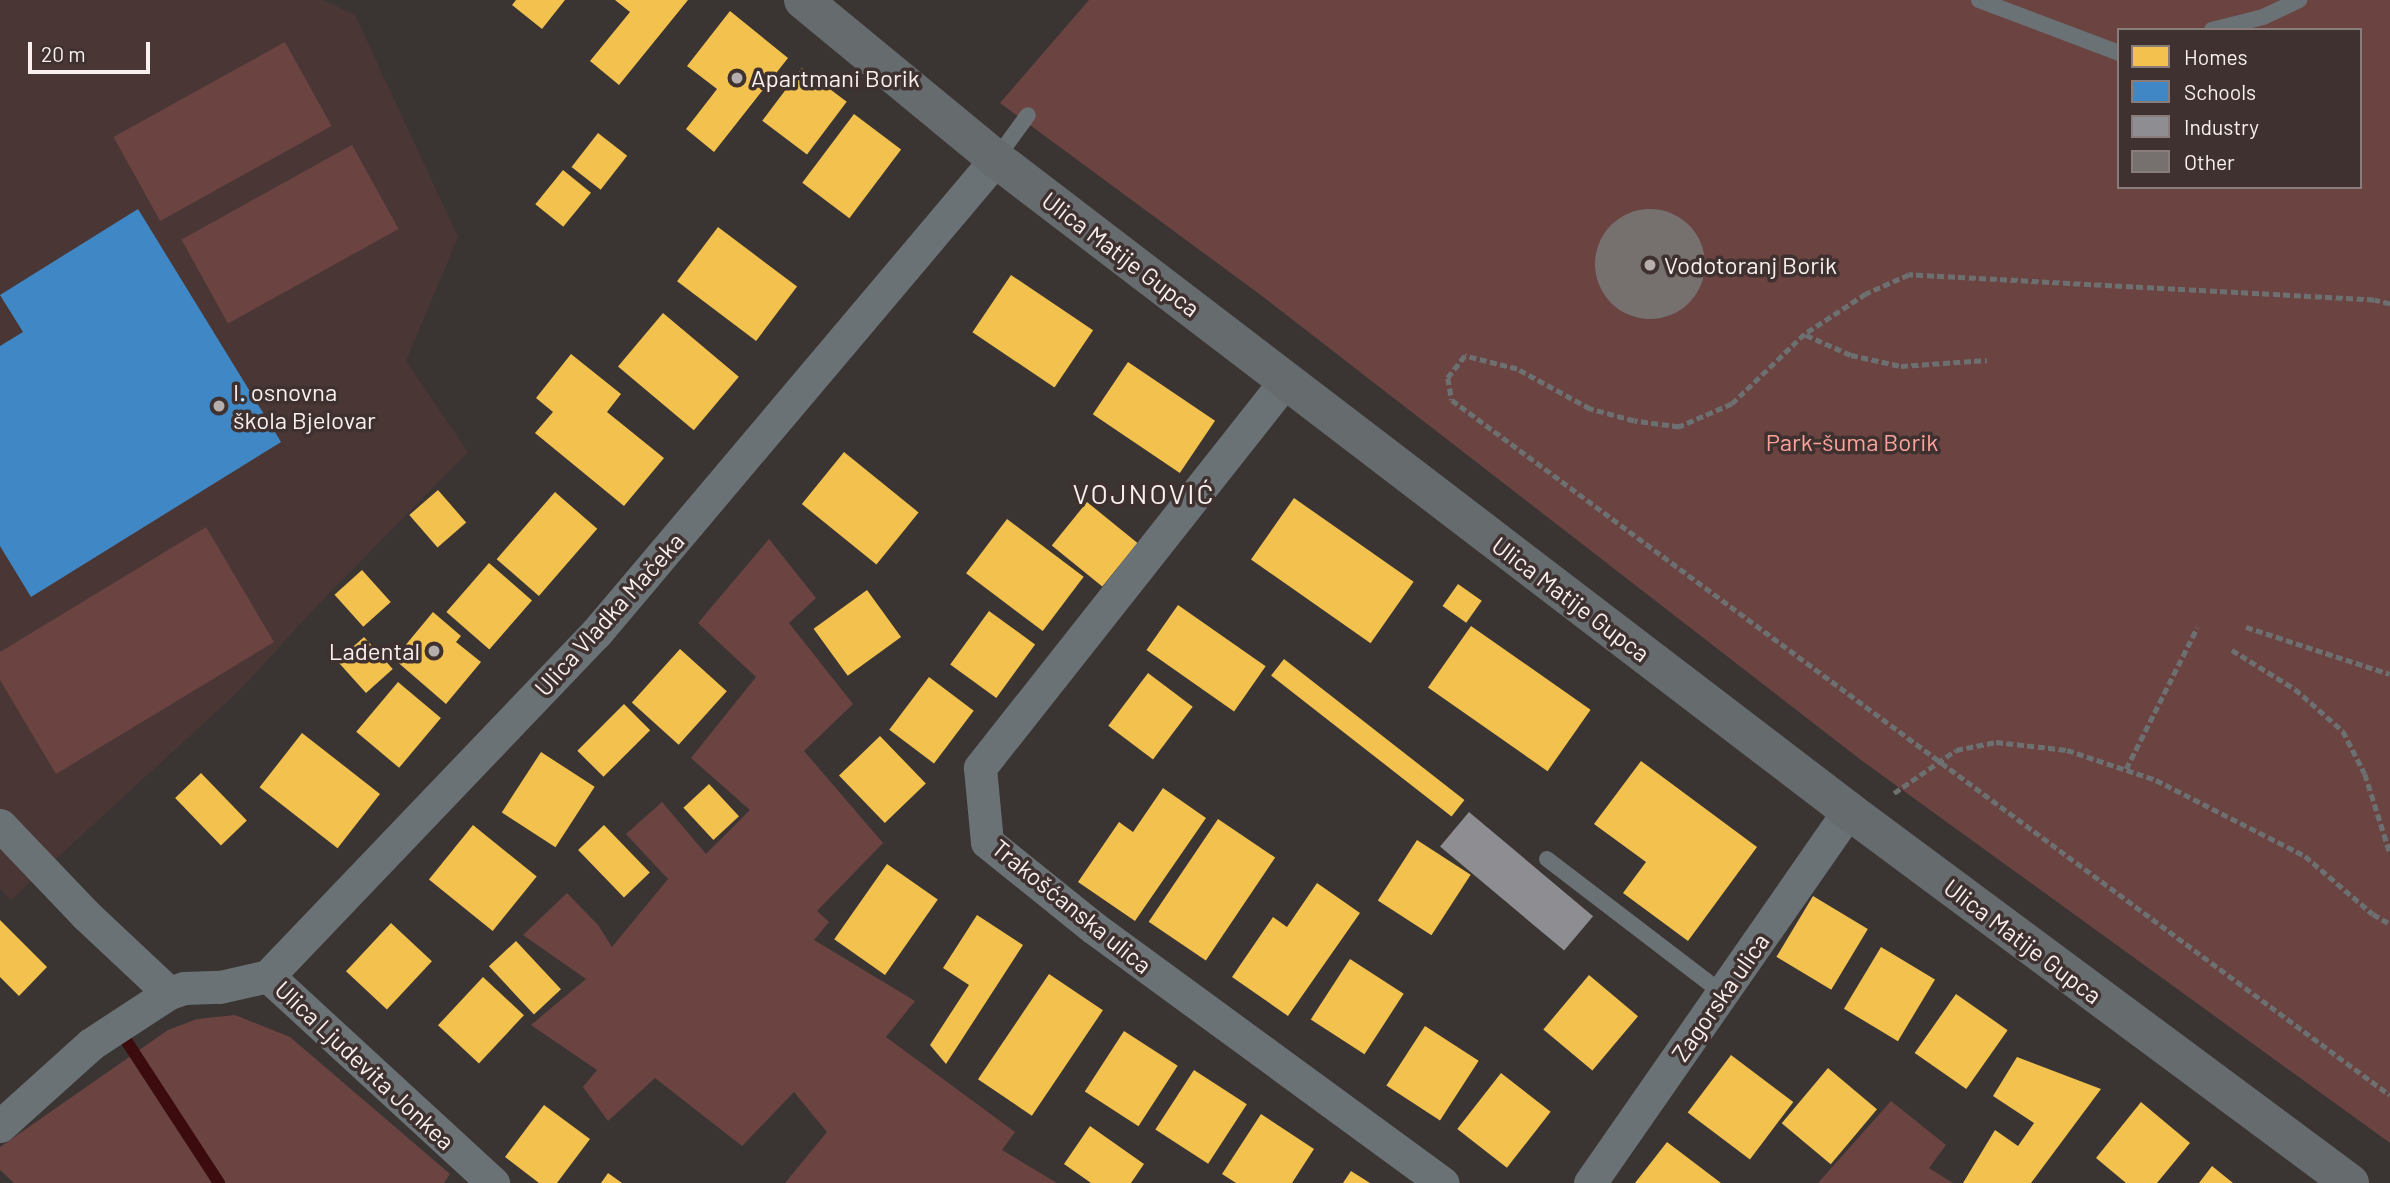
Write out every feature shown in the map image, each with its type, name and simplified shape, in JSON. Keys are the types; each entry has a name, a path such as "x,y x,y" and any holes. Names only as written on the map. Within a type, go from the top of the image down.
{"street":[{"name":"Ulica Matije Gupca","path":"803,0 996,159 1849,811 2350,1183"},
{"name":"Ulica Vladka Mačeka","path":"268,976 596,632 996,159"},
{"name":"Trakošćanska ulica","path":"1286,380 980,768 987,842 1094,928 1443,1183"},
{"name":"Zagorska ulica","path":"1590,1183 1849,811"},
{"path":"0,825 86,915 169,993"},
{"path":"0,1126 75,1057 169,993 184,988 220,987 268,976"},
{"name":"Ulica Ljudevita Jonkea","path":"268,976 493,1183"}],"lane":[{"path":"1979,0 2117,52"},
{"path":"2219,28 2263,16 2299,0"},
{"path":"996,159 1028,115"},
{"path":"1547,859 1722,993"}],"path":[{"path":"2390,304 2374,300 1909,275 1866,294 1805,334 1732,404 1679,427 1634,421 1590,409 1517,369 1465,356 1448,378 1452,400 2390,1095"},
{"path":"1805,334 1851,355 1901,366 1987,360"},
{"path":"2246,627 2390,674"},
{"path":"2126,769 2197,628"},
{"path":"2232,650 2295,689 2343,731 2365,774 2390,853"},
{"path":"1892,795 1938,760 1956,750 1996,742 2067,750 2157,780 2305,856 2373,915 2390,924"}],"shaded area":[{"name":"I. osnovna škola Bjelovar","path":"0,0 323,0 355,15 458,237 406,361 468,452 312,611 240,690 11,900 0,889"}],"green space":[{"name":"Park-šuma Borik","path":"1089,0 2390,0 2390,1143 1861,760 1262,296 1000,103"},
{"path":"285,42 332,126 160,221 114,137"},
{"path":"352,145 399,229 228,324 181,240"},
{"path":"206,527 274,642 56,774 0,680 0,652"},
{"path":"769,539 816,598 789,623 853,704 804,751 883,843 817,911 829,922 814,940 915,1001 886,1037 1015,1132 1002,1150 1057,1183 785,1183 827,1132 794,1092 742,1146 655,1078 608,1121 583,1087 597,1070 531,1025 586,979 523,935 567,893 598,925 612,947 668,879 626,834 662,802 706,854 750,810 691,758 756,677 698,623"},
{"path":"235,1015 290,1037 450,1174 444,1183 14,1183 0,1170 0,1147 168,1030 197,1019"},
{"path":"1891,1101 1946,1145 1929,1168 1953,1183 1818,1183"}],"building: Homes":[{"path":"516,0 565,0 542,29 512,5"},
{"path":"615,0 688,0 619,85 590,61 630,12"},
{"name":"Apartmani Borik","path":"730,11 788,58 714,152 686,129 717,89 687,66"},
{"path":"802,68 847,102 807,154 762,121"},
{"path":"854,114 901,150 849,218 802,183"},
{"path":"598,133 627,156 601,190 572,167"},
{"path":"563,170 591,193 563,227 535,204"},
{"path":"718,227 797,287 756,341 677,281"},
{"path":"1011,275 1093,330 1054,388 972,332"},
{"path":"663,313 739,377 694,430 618,367"},
{"path":"571,354 621,394 607,412 664,458 624,506 535,433 553,412 536,398"},
{"path":"1128,362 1215,421 1180,473 1093,414"},
{"path":"844,452 919,512 876,564 802,504"},
{"path":"438,490 466,522 438,547 409,515"},
{"path":"555,492 597,529 539,596 497,559"},
{"path":"1294,498 1414,582 1371,643 1251,559"},
{"path":"1087,502 1138,543 1102,586 1052,546"},
{"path":"1007,519 1084,577 1043,631 966,573"},
{"path":"489,563 532,600 489,649 446,612"},
{"path":"362,570 391,602 363,627 335,595"},
{"path":"1458,584 1482,601 1466,623 1443,606"},
{"path":"867,590 901,637 848,676 814,629"},
{"path":"1178,605 1266,666 1234,711 1146,650"},
{"path":"989,611 1035,645 996,698 950,664"},
{"name":"Ladental","path":"433,612 461,636 456,642 481,662 446,704 394,659"},
{"path":"1471,626 1591,710 1548,771 1428,687"},
{"path":"364,637 393,669 366,693 337,661"},
{"path":"680,649 727,691 679,745 632,703"},
{"path":"1284,659 1464,800 1452,817 1271,676"},
{"path":"1148,673 1193,707 1153,759 1108,726"},
{"path":"929,677 974,711 934,763 889,730"},
{"path":"398,682 441,718 399,768 356,732"},
{"path":"624,704 650,730 603,777 577,751"},
{"path":"302,733 380,794 338,848 260,787"},
{"path":"880,736 926,783 885,823 839,776"},
{"path":"541,752 595,787 555,847 502,812"},
{"path":"1641,761 1757,847 1688,941 1623,893 1646,862 1594,824"},
{"path":"201,773 247,820 221,845 175,798"},
{"path":"709,784 739,816 713,840 683,808"},
{"path":"1163,788 1206,818 1135,921 1078,882 1119,822 1133,832"},
{"path":"1218,819 1275,858 1206,960 1149,922"},
{"path":"473,825 537,877 493,931 429,879"},
{"path":"604,825 650,872 624,897 578,850"},
{"path":"1417,840 1471,875 1431,935 1378,900"},
{"path":"887,864 938,900 885,975 834,939"},
{"path":"1317,883 1360,913 1288,1016 1232,977 1273,917 1287,927"},
{"path":"1813,896 1868,929 1831,990 1776,957"},
{"path":"977,915 1023,945 946,1064 930,1045 969,985 943,968"},
{"path":"0,920 47,967 19,996 0,977"},
{"path":"391,923 432,961 387,1009 346,971"},
{"path":"516,941 561,989 534,1015 489,966"},
{"path":"1881,947 1935,979 1898,1041 1844,1009"},
{"path":"1350,959 1404,994 1364,1054 1311,1019"},
{"path":"1049,974 1103,1010 1032,1116 978,1079"},
{"path":"1589,975 1638,1016 1592,1071 1543,1029"},
{"path":"483,977 524,1015 479,1063 438,1025"},
{"path":"1956,994 2008,1030 1966,1089 1915,1053"},
{"path":"1425,1026 1479,1061 1440,1120 1386,1086"},
{"path":"1124,1031 1178,1066 1138,1126 1085,1091"},
{"path":"1731,1055 1793,1102 1750,1159 1688,1113"},
{"path":"2017,1057 2101,1089 2031,1183 1963,1183 1995,1130 2018,1146 2034,1123 1993,1096"},
{"path":"1828,1068 1877,1109 1831,1164 1782,1123"},
{"path":"1194,1070 1247,1104 1208,1164 1155,1130"},
{"path":"1501,1073 1551,1112 1507,1168 1457,1129"},
{"path":"2141,1102 2190,1143 2157,1183 2126,1183 2096,1158"},
{"path":"544,1105 590,1139 557,1183 539,1183 505,1157"},
{"path":"1261,1114 1314,1149 1292,1183 1236,1183 1222,1174"},
{"path":"1090,1126 1144,1164 1131,1183 1091,1183 1064,1164"},
{"path":"1667,1142 1721,1183 1635,1183"},
{"path":"2212,1166 2233,1183 2199,1183"},
{"path":"1351,1171 1370,1183 1343,1183"},
{"path":"608,1173 622,1183 601,1183"}],"building: Schools":[{"path":"138,209 281,442 31,597 0,546 0,346 23,332 0,295"}],"building: Industry":[{"path":"1469,812 1593,916 1564,951 1440,846"}],"building: Other":[{"name":"Vodotoranj Borik","path":"1650,209 1671,214 1689,225 1700,243 1705,264 1700,285 1689,303 1671,314 1650,319 1629,314 1611,303 1600,285 1595,264 1600,243 1611,225 1629,214"}],"waterway":[{"path":"118,1028 219,1183"}],"place":[{"name":"Apartmani Borik","path":"737,78"},
{"name":"Vodotoranj Borik","path":"1650,265"},
{"name":"I. osnovna škola Bjelovar","path":"219,406"},
{"name":"Ladental","path":"434,651"}],"district":[{"name":"VOJNOVIĆ","path":"1144,493"}]}
